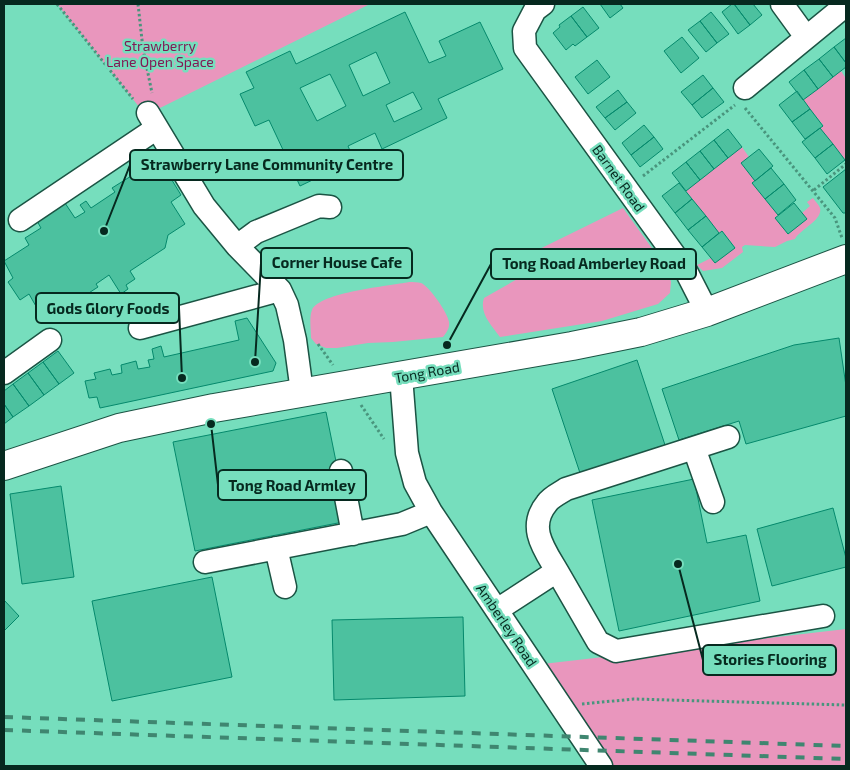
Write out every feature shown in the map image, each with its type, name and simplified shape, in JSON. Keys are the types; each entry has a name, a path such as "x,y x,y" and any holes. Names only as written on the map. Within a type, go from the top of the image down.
{"main road":[{"name":"Tong Road","path":"4,466 119,428 214,408 572,346 641,332 707,312 845,252"}],"street":[{"name":"Barnet Road","path":"543,4 535,10 524,31 525,48 686,272 707,312"},
{"path":"782,4 806,37"},
{"path":"742,95 806,37 846,5"},
{"path":"20,220 152,121 204,206 237,246 280,290 288,305 302,392"},
{"path":"237,246 256,232 318,206 330,208"},
{"path":"140,328 280,290"},
{"path":"4,373 50,340"},
{"name":"Amberley Road","path":"400,376 407,453 415,483 431,512 559,706 601,766"},
{"path":"728,437 566,489 547,502 538,519 538,538 598,642 616,651 823,616"},
{"path":"694,448 713,502"},
{"path":"341,471 353,534"},
{"path":"205,562 402,524 431,512"},
{"path":"276,548 285,587"},
{"path":"497,610 557,571"}],"path":[{"path":"57,4 152,121"},
{"path":"138,4 143,48 152,96 152,121"},
{"path":"626,189 742,95 836,218 845,252"},
{"path":"814,190 846,164"},
{"path":"347,385 387,442"},
{"path":"559,706 634,699 846,705"}],"green space":[{"name":"Strawberry Lane Open Space","path":"57,4 370,4 148,113 140,108"},
{"path":"841,71 846,76 845,160 820,128 823,125 803,100"},
{"path":"742,147 749,157 741,163 755,181 752,183 778,215 775,218 788,234 807,219 802,213 810,206 807,202 813,198 820,208 820,212 815,220 795,239 775,247 745,245 742,247 743,252 722,268 703,271 697,265 711,258 715,263 735,247 722,231 719,233 686,191"},
{"path":"623,208 667,269 671,282 670,293 658,304 602,321 500,337 484,314 483,303 484,298 519,278 509,264"},
{"path":"409,282 424,285 442,306 449,324 448,330 443,337 368,343 337,348 326,348 316,344 311,338 311,313 318,304 341,294"},
{"path":"846,629 846,766 601,766 534,665"}],"building":[{"path":"600,4 620,4 623,8 610,18"},
{"path":"734,4 750,25 738,34 722,12"},
{"path":"734,4 753,4 762,15 750,25"},
{"path":"583,7 599,28 587,37 571,16"},
{"path":"405,12 429,63 446,56 439,41 480,22 503,69 438,99 447,118 382,149 375,133 348,146 354,160 300,186 269,120 255,126 240,94 254,88 246,72 290,51 296,64","holes":["376,52 390,83 363,96 349,65","330,74 346,106 317,121 300,88","413,92 422,109 394,122 386,105"]},
{"path":"711,12 729,34 717,43 700,21"},
{"path":"571,16 587,37 566,50 553,33 560,27 559,25"},
{"path":"700,21 717,43 706,52 688,30"},
{"path":"682,37 699,58 681,73 664,51"},
{"path":"846,38 846,63 834,47"},
{"path":"834,47 846,63 846,67 833,77 819,59"},
{"path":"819,59 833,77 818,89 804,70"},
{"path":"597,60 610,77 588,94 575,77"},
{"path":"804,70 818,89 803,100 789,82"},
{"path":"703,75 713,88 692,105 681,92"},
{"path":"713,88 724,102 702,118 692,105"},
{"path":"618,90 627,102 605,118 596,107"},
{"path":"797,91 810,109 792,122 779,105"},
{"path":"627,102 636,113 615,130 605,118"},
{"path":"810,109 823,126 805,139 792,122"},
{"path":"644,125 654,137 631,155 622,143"},
{"path":"820,128 833,144 815,158 802,142"},
{"path":"728,129 742,147 728,158 714,140"},
{"path":"654,137 663,149 640,167 631,155"},
{"path":"714,140 728,158 714,169 700,151"},
{"path":"833,144 845,160 827,174 815,158"},
{"path":"759,149 773,166 755,181 741,163"},
{"path":"700,151 714,169 700,180 686,162"},
{"path":"148,156 158,171 164,167 181,195 171,202 185,224 168,235 165,248 130,271 135,279 126,285 128,289 121,294 109,275 96,284 98,287 64,309 56,296 37,308 29,294 20,300 8,282 13,278 4,261 29,245 25,238 41,228 37,221 65,203 75,218 85,212 80,205 86,201 91,208 115,192 112,188 144,168 139,161"},
{"path":"686,162 700,180 686,191 672,173"},
{"path":"771,168 784,184 765,199 752,183"},
{"path":"846,169 846,213 843,213 823,187"},
{"path":"679,183 692,199 675,213 662,196"},
{"path":"784,184 796,200 778,215 765,199"},
{"path":"692,199 706,216 688,230 675,213"},
{"path":"794,203 807,219 788,234 775,218"},
{"path":"706,216 719,233 702,247 688,230"},
{"path":"722,231 735,248 715,263 702,247"},
{"path":"247,318 276,363 273,371 100,408 97,397 89,398 85,381 96,379 94,373 110,369 112,375 122,373 121,365 136,361 138,369 150,367 148,360 154,359 152,349 161,346 164,357 239,340 235,321"},
{"path":"839,338 846,386 846,416 746,444 739,421 679,440 662,389 794,345"},
{"path":"58,351 74,373 59,384 43,362"},
{"path":"637,360 665,445 580,473 552,389"},
{"path":"43,362 59,384 44,395 28,373"},
{"path":"28,373 44,395 29,406 13,384"},
{"path":"13,384 29,406 13,417 4,404 4,391"},
{"path":"4,404 13,417 4,424"},
{"path":"326,412 348,521 195,551 173,442"},
{"path":"694,479 707,543 746,535 760,601 619,631 592,500"},
{"path":"61,486 74,577 22,584 10,494"},
{"path":"833,508 846,558 846,567 772,586 757,529"},
{"path":"212,577 232,677 112,701 92,601"},
{"path":"4,600 19,616 4,631"},
{"path":"463,617 465,696 334,700 332,620"}],"railway":[{"path":"4,717 846,746"},
{"path":"4,730 846,759"}],"place":[{"name":"Strawberry Lane Community Centre","path":"104,231"},
{"name":"Tong Road Amberley Road","path":"447,345"},
{"name":"Corner House Cafe","path":"255,362"},
{"name":"Gods Glory Foods","path":"182,378"},
{"name":"Tong Road Armley","path":"211,424"},
{"name":"Stories Flooring","path":"678,564"}]}
